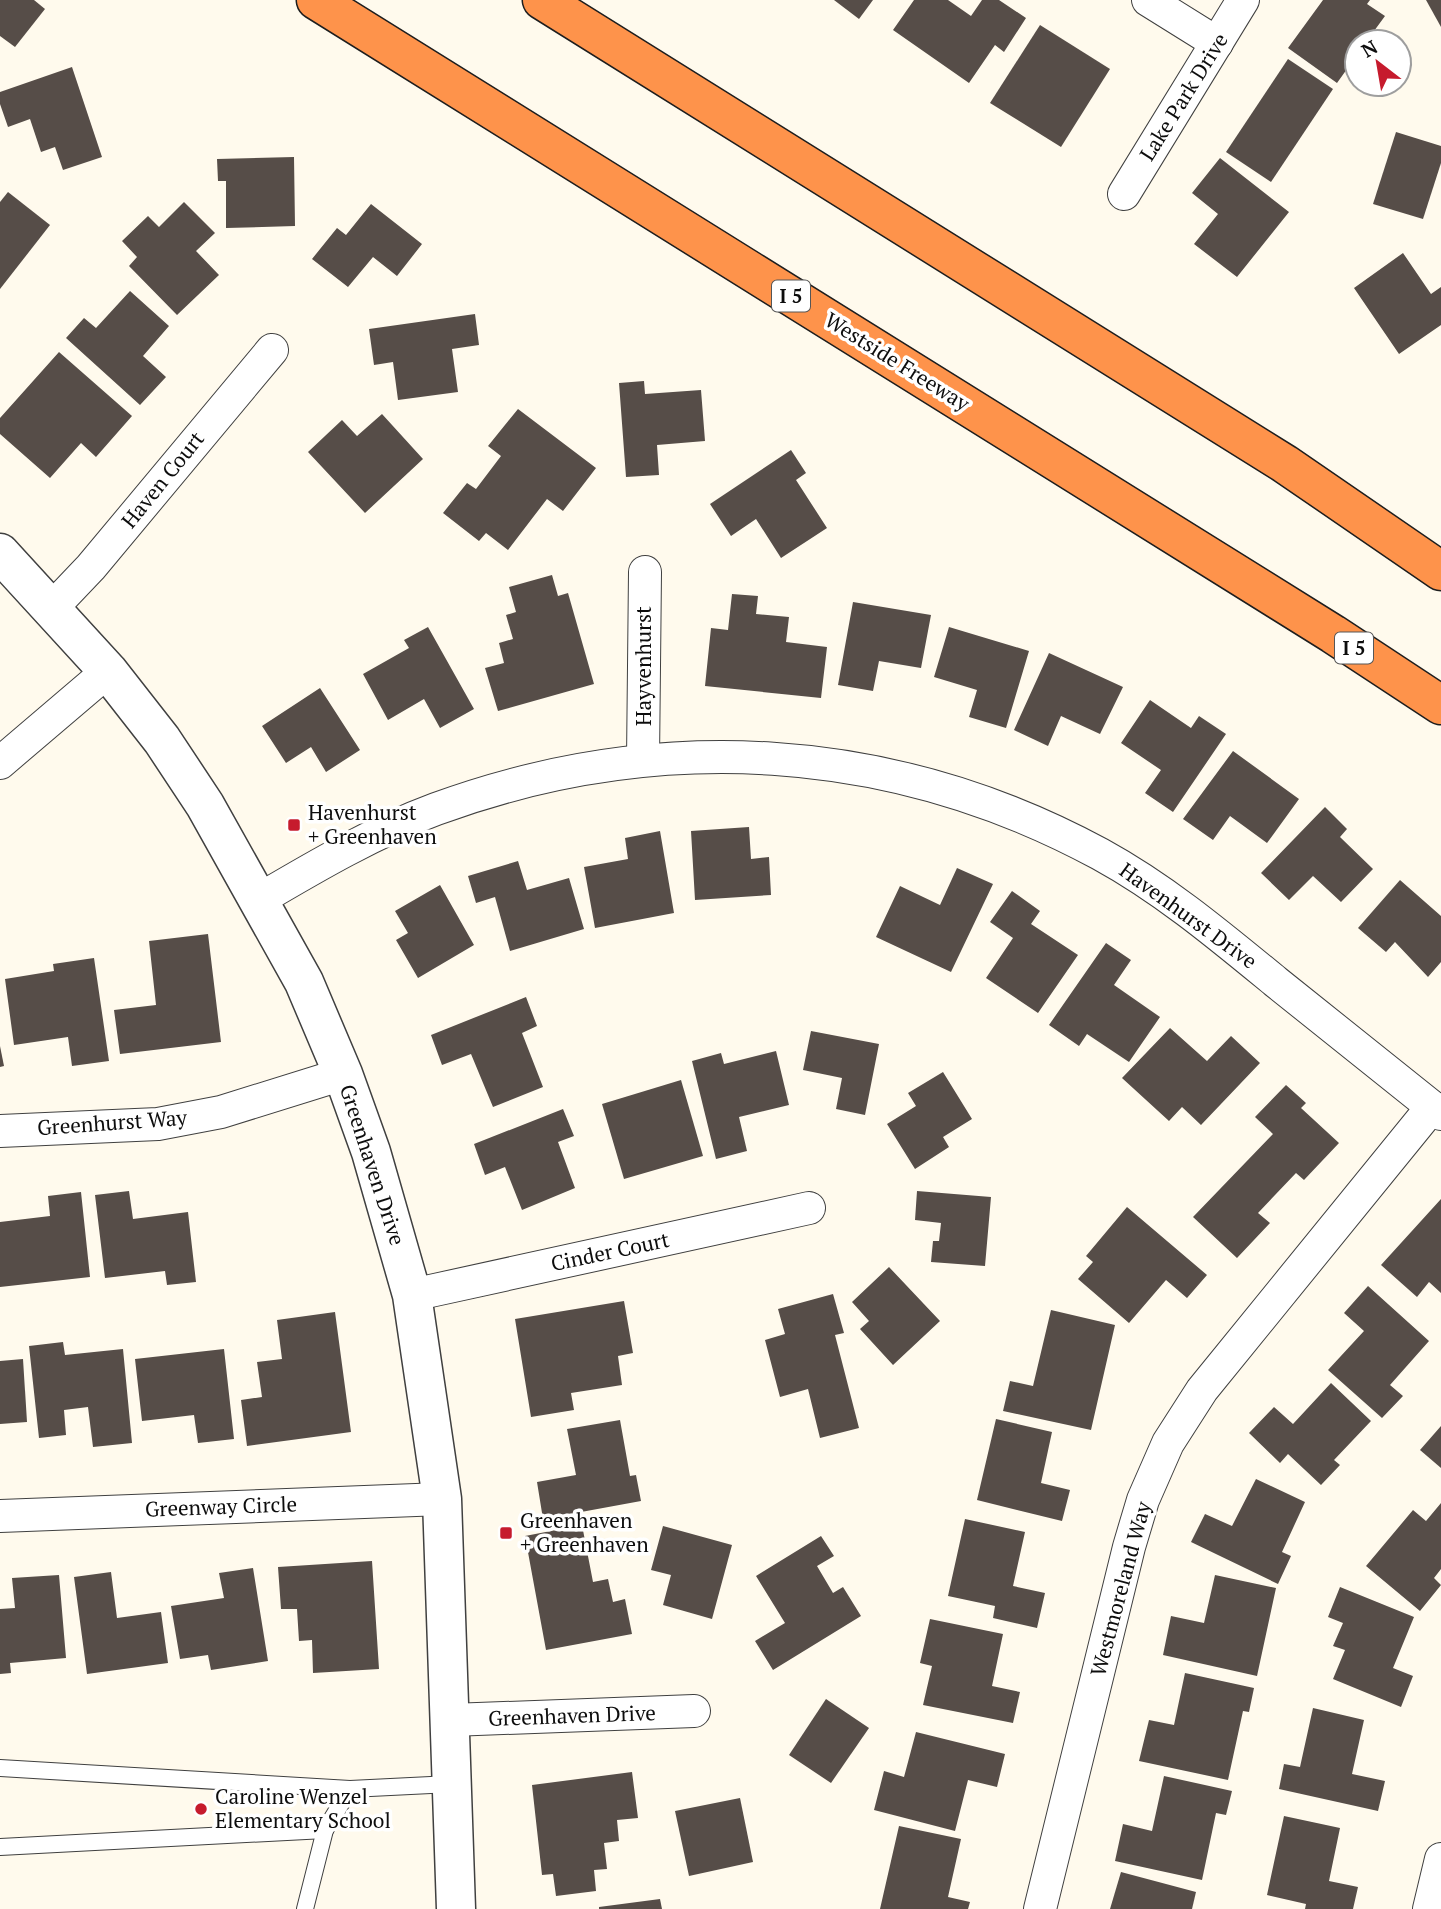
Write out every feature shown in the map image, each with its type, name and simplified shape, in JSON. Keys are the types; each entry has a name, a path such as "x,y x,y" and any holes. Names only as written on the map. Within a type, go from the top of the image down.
{"highway":[{"name":"Westside Freeway","path":"316,0 1322,627 1441,705"},
{"path":"542,0 1274,457 1441,570"}],"street":[{"path":"1148,0 1217,43"},
{"name":"Lake Park Drive","path":"1124,194 1243,0"},
{"name":"Haven Court","path":"52,608 91,567 272,350"},
{"name":"Greenhaven Drive","path":"0,553 108,671 176,762 260,899 304,982 344,1074 372,1152 412,1295 442,1499 454,1784 456,1909"},
{"name":"Hayvenhurst","path":"643,760 645,572"},
{"path":"0,763 108,671"},
{"name":"Havenhurst Drive","path":"260,899 358,844 435,809 528,780 643,760 753,756 834,764 898,776 968,796 1037,822 1102,855 1164,894 1436,1111"},
{"name":"Greenhurst Way","path":"0,1131 158,1124 221,1112 344,1074"},
{"name":"Westmoreland Way","path":"1040,1909 1129,1547 1143,1500 1168,1443 1202,1390 1436,1111"},
{"name":"Cinder Court","path":"412,1295 809,1208"},
{"name":"Greenway Circle","path":"0,1516 442,1499"},
{"name":"Greenhaven Drive","path":"451,1720 694,1711"},
{"path":"1429,1909 1441,1859"}],"lane":[{"path":"0,1768 351,1789 454,1784"},
{"path":"305,1909 325,1830 351,1789"},
{"path":"0,1847 325,1830"}],"building":[{"path":"0,0 34,0 45,9 15,47 0,36"},
{"path":"834,0 873,0 859,19"},
{"path":"914,0 948,0 971,16 982,0 999,0 1026,18 1004,52 995,45 969,83 893,30"},
{"path":"1323,0 1370,0 1367,4 1385,16 1376,28 1343,28 1343,75 1337,83 1288,48"},
{"path":"1426,0 1441,0 1441,27"},
{"path":"1040,25 1110,69 1061,147 990,103"},
{"path":"1288,59 1333,89 1271,182 1226,152"},
{"path":"72,67 102,157 63,170 55,147 41,152 30,119 8,127 0,104 0,92"},
{"path":"1396,132 1441,146 1441,163 1423,219 1373,204"},
{"path":"294,157 295,226 226,228 226,181 218,181 217,159"},
{"path":"1220,158 1289,212 1237,277 1194,244 1218,214 1192,193"},
{"path":"8,192 50,225 0,289 0,202"},
{"path":"184,202 215,233 196,251 219,275 177,315 129,266 137,257 122,241 148,216 159,227"},
{"path":"371,204 422,244 397,276 373,257 348,287 312,259 337,228 346,235"},
{"path":"1403,253 1431,294 1441,287 1441,325 1399,354 1354,288"},
{"path":"130,291 169,326 143,356 166,377 140,405 66,338 84,318 96,328"},
{"path":"475,314 479,345 452,349 458,392 398,400 393,362 374,365 369,329"},
{"path":"59,352 132,416 96,457 81,443 50,478 0,434 0,418"},
{"path":"644,381 645,394 701,390 705,441 657,445 659,475 626,477 619,383"},
{"path":"518,409 596,468 563,511 547,499 508,550 486,533 479,541 443,513 467,483 476,489 501,456 488,446"},
{"path":"382,414 423,459 365,513 308,452 342,420 357,436"},
{"path":"791,450 806,473 796,480 827,528 781,558 756,519 731,536 710,504"},
{"path":"552,575 558,596 568,593 594,684 498,711 485,668 504,663 499,643 513,639 506,615 516,612 509,587"},
{"path":"732,594 758,596 756,614 789,617 786,642 827,647 821,698 705,686 711,628 728,630"},
{"path":"853,602 931,615 921,668 879,661 873,691 838,685"},
{"path":"428,627 474,709 440,728 424,699 388,720 363,674 409,648 404,640"},
{"path":"949,627 1029,651 1006,728 969,717 977,690 934,677"},
{"path":"1049,653 1123,687 1100,734 1061,716 1048,746 1014,730"},
{"path":"320,688 360,750 326,772 311,747 286,763 262,726"},
{"path":"1150,700 1191,728 1199,716 1226,734 1173,812 1145,793 1161,770 1121,743"},
{"path":"1233,751 1299,799 1267,843 1230,816 1213,840 1183,819"},
{"path":"1325,807 1347,829 1340,837 1373,869 1341,902 1313,876 1289,900 1261,873"},
{"path":"749,827 751,859 769,857 771,895 695,900 691,831"},
{"path":"660,831 674,913 595,928 584,867 628,859 625,838"},
{"path":"518,861 527,890 569,878 584,929 510,951 495,897 476,903 468,876"},
{"path":"957,868 993,884 951,972 876,937 900,886 940,905"},
{"path":"1400,880 1441,916 1441,962 1428,977 1395,942 1386,952 1358,928"},
{"path":"440,885 474,945 418,978 396,940 408,933 395,911"},
{"path":"1012,891 1040,911 1031,924 1078,955 1038,1013 986,978 1013,938 990,922"},
{"path":"208,934 221,1042 120,1054 114,1010 156,1005 149,941"},
{"path":"1106,943 1131,960 1114,985 1160,1017 1129,1062 1087,1034 1079,1046 1049,1025"},
{"path":"94,958 109,1061 72,1066 68,1037 14,1045 5,979 54,971 53,964"},
{"path":"526,997 537,1026 522,1033 543,1087 493,1107 471,1054 442,1065 431,1035"},
{"path":"1170,1028 1207,1061 1231,1036 1260,1063 1201,1125 1182,1107 1169,1121 1122,1078"},
{"path":"811,1031 879,1044 865,1115 836,1109 842,1078 803,1070"},
{"path":"0,1046 4,1066 0,1067"},
{"path":"776,1051 789,1105 739,1117 747,1151 716,1159 692,1061 721,1053 724,1064"},
{"path":"943,1072 972,1119 943,1137 949,1147 915,1169 887,1124 916,1106 908,1093"},
{"path":"681,1080 703,1156 624,1179 602,1104"},
{"path":"1286,1085 1306,1103 1301,1108 1339,1143 1304,1180 1296,1173 1258,1213 1270,1223 1237,1258 1193,1217 1273,1134 1255,1117"},
{"path":"563,1109 574,1136 558,1142 575,1188 522,1210 505,1167 485,1175 474,1144"},
{"path":"129,1191 133,1219 188,1212 196,1282 167,1285 165,1271 105,1278 95,1195"},
{"path":"917,1191 991,1197 985,1266 931,1262 933,1241 939,1241 941,1223 915,1220"},
{"path":"81,1192 90,1277 0,1287 0,1222 50,1216 48,1196"},
{"path":"1441,1199 1441,1293 1429,1282 1417,1297 1381,1265"},
{"path":"1127,1207 1207,1275 1187,1298 1166,1280 1129,1323 1078,1279 1093,1262 1086,1256"},
{"path":"889,1267 940,1321 893,1365 860,1329 869,1321 852,1302"},
{"path":"1368,1286 1429,1341 1390,1385 1403,1396 1382,1418 1328,1370 1364,1331 1344,1313"},
{"path":"833,1294 844,1333 835,1335 859,1428 820,1438 808,1389 780,1397 765,1340 785,1334 778,1309"},
{"path":"624,1301 633,1353 618,1356 622,1385 571,1393 574,1410 531,1417 515,1319"},
{"path":"1051,1310 1115,1325 1091,1430 1003,1411 1010,1381 1033,1386"},
{"path":"335,1312 351,1432 247,1446 241,1400 262,1397 257,1362 282,1359 277,1320"},
{"path":"63,1342 65,1355 123,1349 132,1443 93,1447 88,1407 64,1410 66,1435 39,1438 29,1346"},
{"path":"224,1349 234,1439 198,1443 194,1415 142,1421 135,1359"},
{"path":"23,1359 27,1422 0,1424 0,1361"},
{"path":"1331,1383 1371,1421 1334,1460 1340,1465 1321,1485 1288,1454 1280,1463 1249,1433 1274,1407 1293,1424"},
{"path":"996,1419 1052,1432 1041,1483 1070,1490 1062,1521 977,1500"},
{"path":"620,1420 630,1476 636,1475 641,1501 543,1519 537,1482 576,1475 567,1429"},
{"path":"1441,1426 1441,1468 1420,1450"},
{"path":"1256,1479 1305,1502 1282,1552 1291,1556 1278,1584 1191,1542 1205,1514 1232,1526"},
{"path":"1441,1503 1441,1569 1434,1578 1441,1585 1420,1611 1366,1566 1413,1510 1426,1521"},
{"path":"965,1519 1025,1532 1013,1586 1045,1593 1037,1628 993,1618 995,1606 948,1596"},
{"path":"582,1525 593,1582 608,1579 613,1602 625,1599 632,1634 546,1650 525,1536"},
{"path":"663,1526 732,1545 712,1619 663,1605 671,1575 651,1570"},
{"path":"821,1536 834,1556 817,1566 833,1593 843,1587 861,1616 773,1670 755,1641 785,1623 756,1576"},
{"path":"372,1561 379,1669 313,1673 312,1640 299,1641 297,1609 281,1609 278,1567"},
{"path":"253,1568 268,1661 211,1670 208,1655 180,1659 171,1606 224,1598 219,1573"},
{"path":"111,1572 117,1618 161,1612 168,1663 87,1674 74,1577"},
{"path":"59,1575 66,1658 10,1663 11,1673 0,1674 0,1609 15,1608 12,1578"},
{"path":"1215,1575 1276,1588 1257,1676 1163,1655 1171,1616 1204,1623"},
{"path":"1340,1587 1414,1617 1393,1668 1413,1676 1401,1707 1333,1679 1345,1650 1333,1646 1343,1623 1328,1617"},
{"path":"930,1619 1003,1634 992,1686 1020,1692 1013,1723 923,1705 932,1666 920,1663"},
{"path":"1185,1673 1254,1688 1249,1712 1243,1711 1228,1780 1139,1761 1149,1720 1174,1725"},
{"path":"826,1699 869,1728 831,1783 789,1755"},
{"path":"1313,1708 1364,1720 1352,1774 1385,1781 1378,1811 1279,1789 1284,1764 1300,1767"},
{"path":"916,1732 1005,1754 997,1787 968,1780 955,1831 874,1810 884,1771 904,1777"},
{"path":"632,1772 638,1818 617,1820 619,1841 604,1843 607,1869 594,1870 596,1891 556,1896 553,1874 542,1875 532,1785"},
{"path":"1164,1776 1232,1791 1226,1815 1216,1813 1202,1880 1115,1861 1123,1824 1152,1831"},
{"path":"740,1798 753,1862 689,1876 675,1811"},
{"path":"1284,1816 1340,1828 1329,1881 1358,1887 1353,1909 1305,1909 1306,1904 1267,1895"},
{"path":"899,1826 961,1839 948,1897 970,1902 968,1909 880,1909"},
{"path":"1121,1872 1196,1892 1192,1909 1110,1909"},
{"path":"660,1899 662,1909 599,1909 599,1907"}],"place":[{"name":"Havenhurst + Greenhaven","path":"294,825"},
{"name":"Greenhaven + Greenhaven","path":"506,1533"},
{"name":"Caroline Wenzel Elementary School","path":"201,1809"}]}
